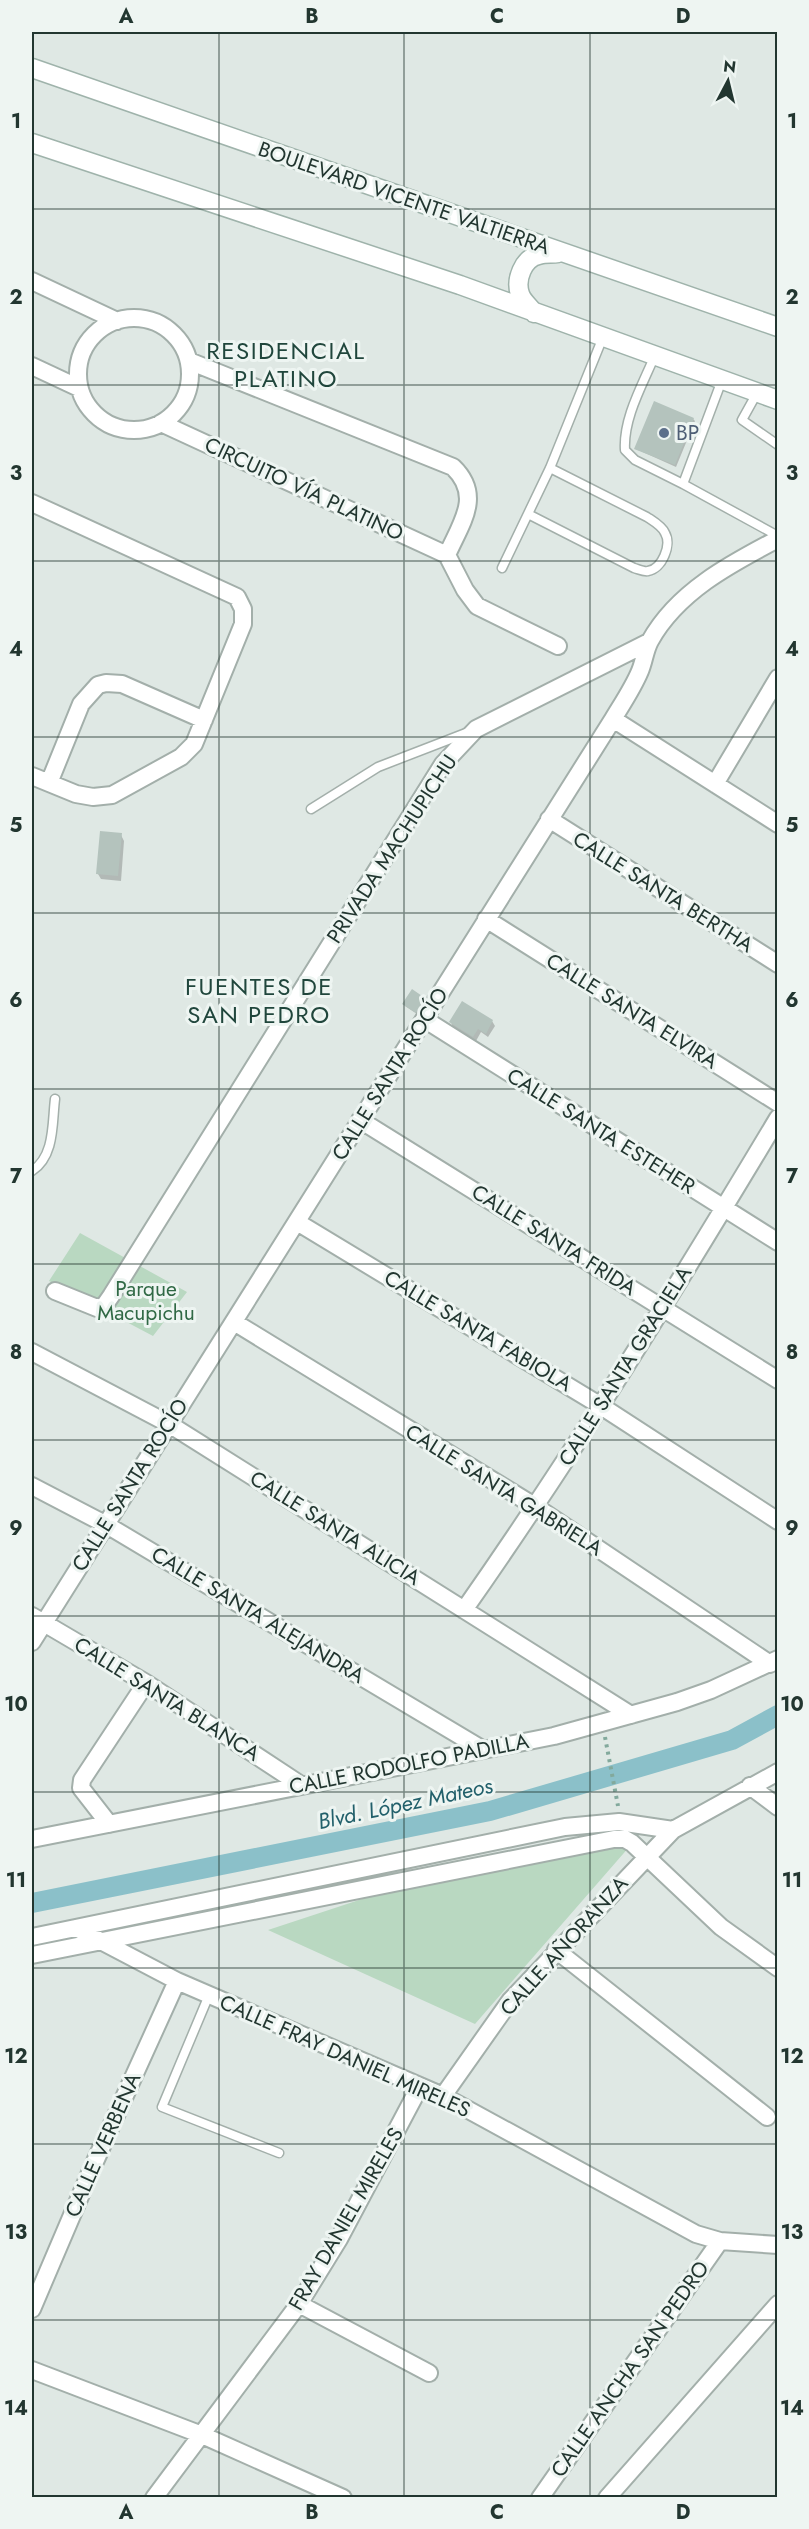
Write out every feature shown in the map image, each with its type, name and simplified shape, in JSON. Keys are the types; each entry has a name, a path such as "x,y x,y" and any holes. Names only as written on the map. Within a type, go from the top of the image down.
{"main road":[{"name":"BOULEVARD VICENTE VALTIERRA","path":"32,68 777,327"},
{"path":"32,143 460,285 777,400"},
{"path":"534,313 520,296 518,284 522,269 530,259 538,255 563,253"}],"street":[{"path":"32,281 117,321"},
{"path":"132,318 147,319 162,325 174,334 184,347 189,361 191,376 182,404 173,415 161,423 136,429 112,425 92,410 80,388 80,363 89,340 102,328 117,321 132,318"},
{"path":"189,361 453,466 464,477 468,487 468,500 466,512 447,555 465,590 477,606 558,646"},
{"path":"32,366 80,388"},
{"name":"CIRCUITO VÍA PLATINO","path":"161,423 447,555"},
{"path":"32,503 237,597 243,609 243,624 194,744 181,757 112,795 93,797 76,794 32,776"},
{"name":"CALLE SANTA ROCÍO","path":"32,1642 38,1619 105,1524 169,1424 613,719 639,673 649,642 672,611 702,584 777,538"},
{"name":"PRIVADA MACHUPICHU","path":"55,1290 97,1308 104,1306 443,764 476,729 649,642"},
{"path":"715,784 777,678"},
{"path":"49,783 81,704 98,685 122,684 204,720"},
{"path":"613,719 777,824"},
{"name":"CALLE SANTA BERTHA","path":"549,819 777,964"},
{"name":"CALLE SANTA ELVIRA","path":"486,919 777,1103"},
{"name":"CALLE SANTA ESTEHER","path":"424,1019 777,1242"},
{"name":"CALLE SANTA GRACIELA","path":"464,1610 536,1507 601,1406 777,1118"},
{"name":"CALLE SANTA FRIDA","path":"360,1120 777,1380"},
{"name":"CALLE SANTA FABIOLA","path":"297,1222 601,1406 777,1521"},
{"name":"CALLE SANTA GABRIELA","path":"234,1322 536,1507 774,1661"},
{"name":"CALLE SANTA ALICIA","path":"32,1352 169,1424 631,1715"},
{"name":"CALLE SANTA ALEJANDRA","path":"32,1486 105,1524 482,1749"},
{"name":"CALLE SANTA BLANCA","path":"38,1619 146,1683 301,1785"},
{"name":"CALLE RODOLFO PADILLA","path":"32,1839 554,1736 711,1690 774,1661"},
{"path":"109,1824 81,1788 82,1780 146,1683"},
{"name":"CALLE AÑORANZA","path":"443,2096 510,2001 645,1857 673,1830 777,1772"},
{"path":"750,1786 777,1807"},
{"path":"32,1937 565,1827 619,1822 673,1830"},
{"path":"32,1955 614,1839 625,1839 721,1927 777,1968"},
{"name":"CALLE FRAY DANIEL MIRELES","path":"76,1928 177,1981 443,2096 696,2235 720,2241 777,2245"},
{"path":"556,1950 766,2117"},
{"name":"CALLE VERBENA","path":"32,2309 93,2166 177,1981"},
{"name":"FRAY DANIEL MIRELES","path":"202,2435 299,2304 339,2239 420,2086"},
{"name":"CALLE ANCHA SAN PEDRO","path":"540,2498 720,2241"},
{"path":"299,2304 429,2373"},
{"path":"607,2498 777,2304"},
{"path":"32,2370 202,2435 343,2498"},
{"path":"154,2498 202,2435"}],"lane":[{"path":"502,568 550,468 603,337"},
{"path":"655,355 630,419 624,439 625,450 634,460 683,484 777,538"},
{"path":"683,484 722,380"},
{"path":"758,392 742,420 777,445"},
{"path":"528,514 634,568 647,572 657,567 663,558 668,546 666,533 658,525 647,517 550,468"},
{"path":"311,810 378,767 476,729"},
{"path":"32,1171 49,1151 55,1099"},
{"path":"209,1995 162,2107 279,2153"}],"path":[{"path":"606,1746 617,1801"}],"green space":[{"name":"Parque Macupichu","path":"80,1233 187,1292 153,1336 49,1281"},
{"path":"630,1846 475,2024 268,1930 435,1875"}],"building":[{"name":"BP","path":"654,401 694,418 675,465 634,449"},
{"path":"100,831 122,833 118,876 96,874"},
{"path":"412,989 425,998 416,1013 402,1004"},
{"path":"462,1001 493,1020 486,1034 478,1029 473,1037 449,1022"}],"waterway":[{"name":"Blvd. López Mateos","path":"32,1903 490,1811 732,1740 778,1715"}],"place":[{"name":"BP","path":"664,433"}],"district":[{"name":"RESIDENCIAL PLATINO","path":"286,364"},
{"name":"FUENTES DE SAN PEDRO","path":"259,1000"}]}
